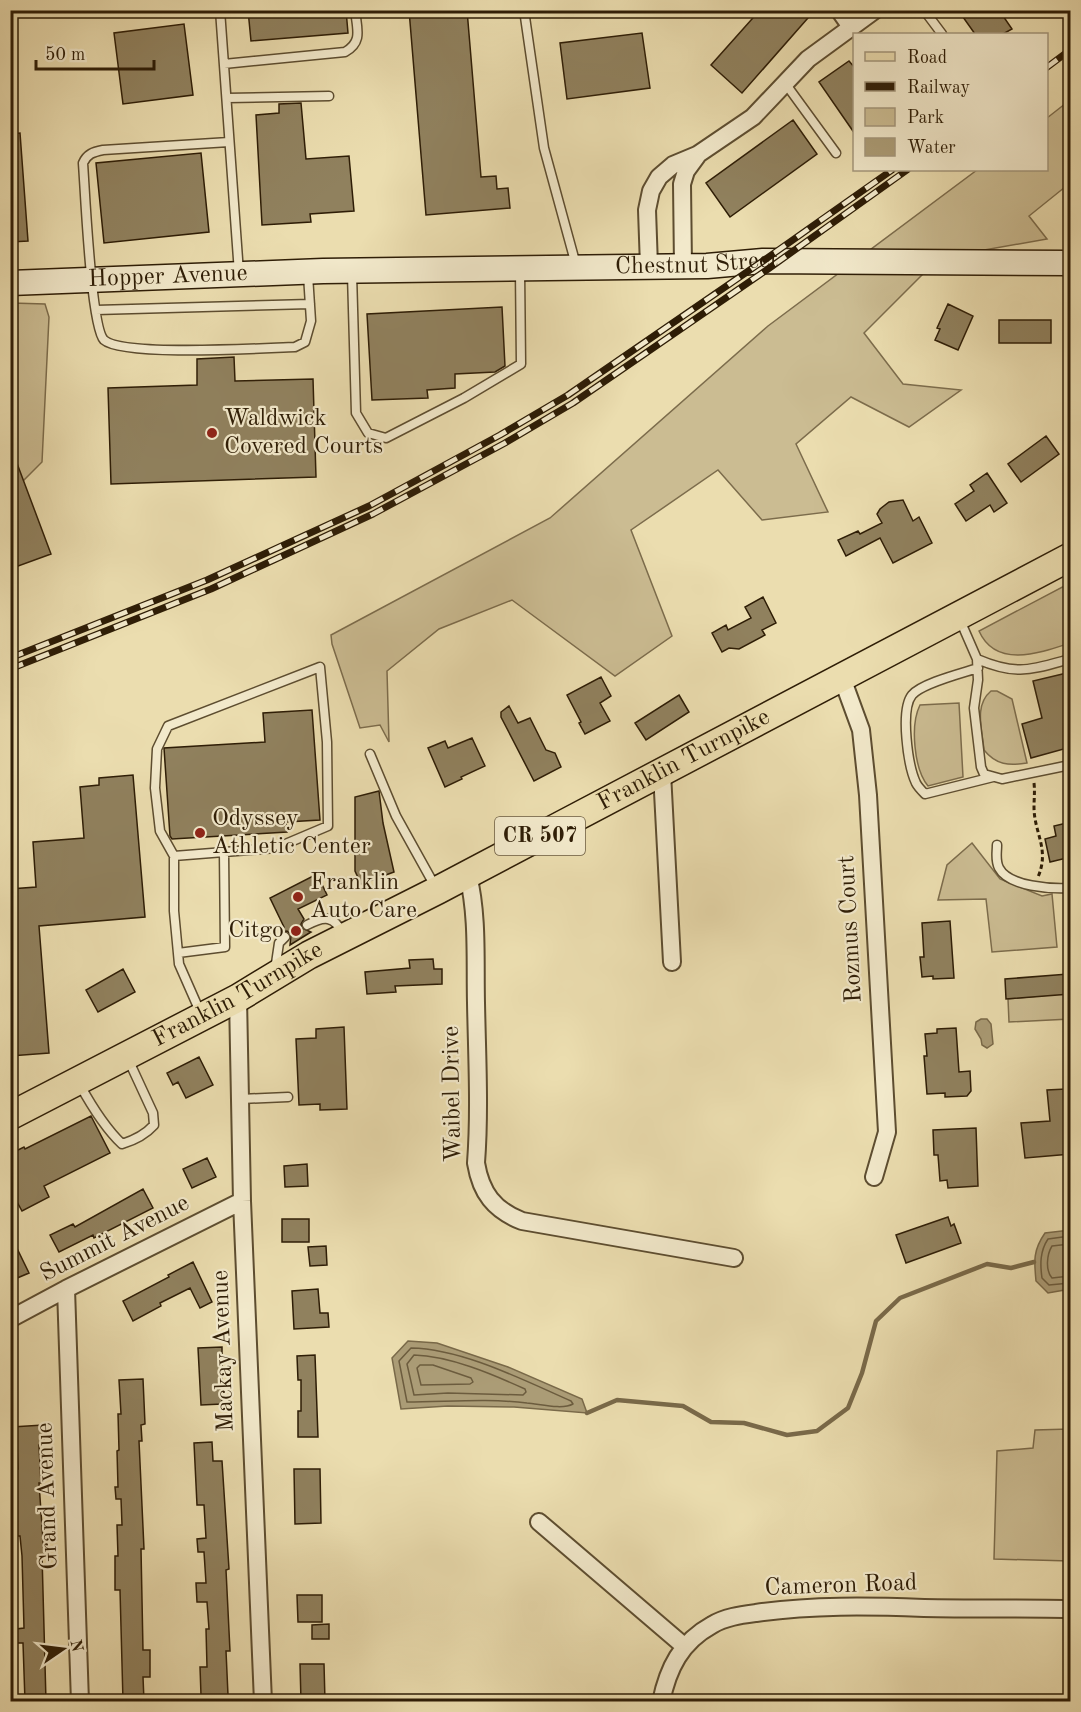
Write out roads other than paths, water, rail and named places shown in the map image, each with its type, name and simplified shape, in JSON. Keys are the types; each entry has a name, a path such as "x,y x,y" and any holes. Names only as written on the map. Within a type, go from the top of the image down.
{"main road":[{"name":"Franklin Turnpike","path":"10,1116 238,998 344,937 468,875 1071,558"}],"street":[{"path":"839,10 851,27"},
{"path":"649,266 647,210 651,191 659,177 673,165 697,155 753,117 808,59 875,10"},
{"path":"683,266 682,184 686,171 697,155"},
{"name":"Chestnut Street","path":"315,271 683,266 763,261 1071,263"},
{"name":"Hopper Avenue","path":"10,283 315,271"},
{"name":"Rozmus Court","path":"842,678 861,730 868,795 887,1132 874,1178"},
{"path":"662,773 672,962"},
{"name":"Waibel Drive","path":"468,875 473,896 475,932 478,1051 476,1163 479,1179 486,1194 501,1210 522,1221 734,1258"},
{"name":"Mackay Avenue","path":"238,998 242,1201 262,1701"},
{"name":"Summit Avenue","path":"10,1319 242,1201"},
{"name":"Grand Avenue","path":"66,1289 80,1701"},
{"path":"539,1522 684,1647"},
{"name":"Cameron Road","path":"661,1701 665,1680 673,1662 684,1647 698,1633 732,1617 770,1611 824,1607 1071,1609"}],"lane":[{"path":"220,10 239,275"},
{"path":"224,64 345,52 353,47 357,39 355,10"},
{"path":"524,10 544,148 577,267"},
{"path":"924,10 941,33"},
{"path":"785,83 836,153"},
{"path":"227,98 328,96"},
{"path":"229,142 103,150 93,152 86,157 83,163 92,280 99,330 104,339 114,345 149,350 295,347 305,342 311,321 310,304 315,271"},
{"path":"351,270 356,413 368,432 386,438 464,398 521,364 519,268"},
{"path":"96,310 310,304"},
{"path":"959,617 977,658 978,680 975,708 981,767 984,774 1002,778 1071,765"},
{"path":"977,658 995,667 1023,671 1071,660"},
{"path":"174,856 276,848 328,826 327,742 320,667 168,726 157,749 155,788 160,831 174,856 174,911 179,964 202,1017"},
{"path":"978,668 946,678 912,695 906,717 909,757 917,786 925,794 993,776"},
{"path":"370,754 396,816 438,890"},
{"path":"997,845 996,860 1000,871 1008,879 1035,886 1071,888"},
{"path":"178,953 225,947 224,852"},
{"path":"307,925 318,919 333,920 338,924 344,937"},
{"path":"274,977 279,943 285,938"},
{"path":"78,1081 92,1106 116,1138 122,1144 134,1141 147,1133 154,1125 153,1113 127,1056"},
{"path":"241,1099 288,1097"}],"water":[{"path":"987,1019 991,1024 993,1044 987,1048 982,1045 975,1029 976,1022"},
{"path":"1070,1230 1070,1289 1048,1293 1036,1281 1036,1250 1045,1233"},
{"path":"408,1341 437,1343 508,1367 582,1399 587,1413 514,1407 448,1406 401,1409 392,1358"}],"waterway":[{"path":"587,1413 617,1400 683,1406 711,1422 744,1423 787,1435 817,1431 848,1408 862,1373 876,1321 900,1298 987,1264 1011,1268 1034,1262"}],"railway":[{"path":"1048,66 1070,50"},
{"path":"10,658 207,580 369,506 500,435 568,395 891,171"},
{"path":"10,669 211,589 373,514 505,443 573,403 906,171"}],"place":[{"name":"Waldwick Covered Courts","path":"212,433"},
{"name":"Odyssey Athletic Center","path":"200,833"},
{"name":"Franklin Auto Care","path":"298,897"},
{"name":"Citgo","path":"296,931"}]}
